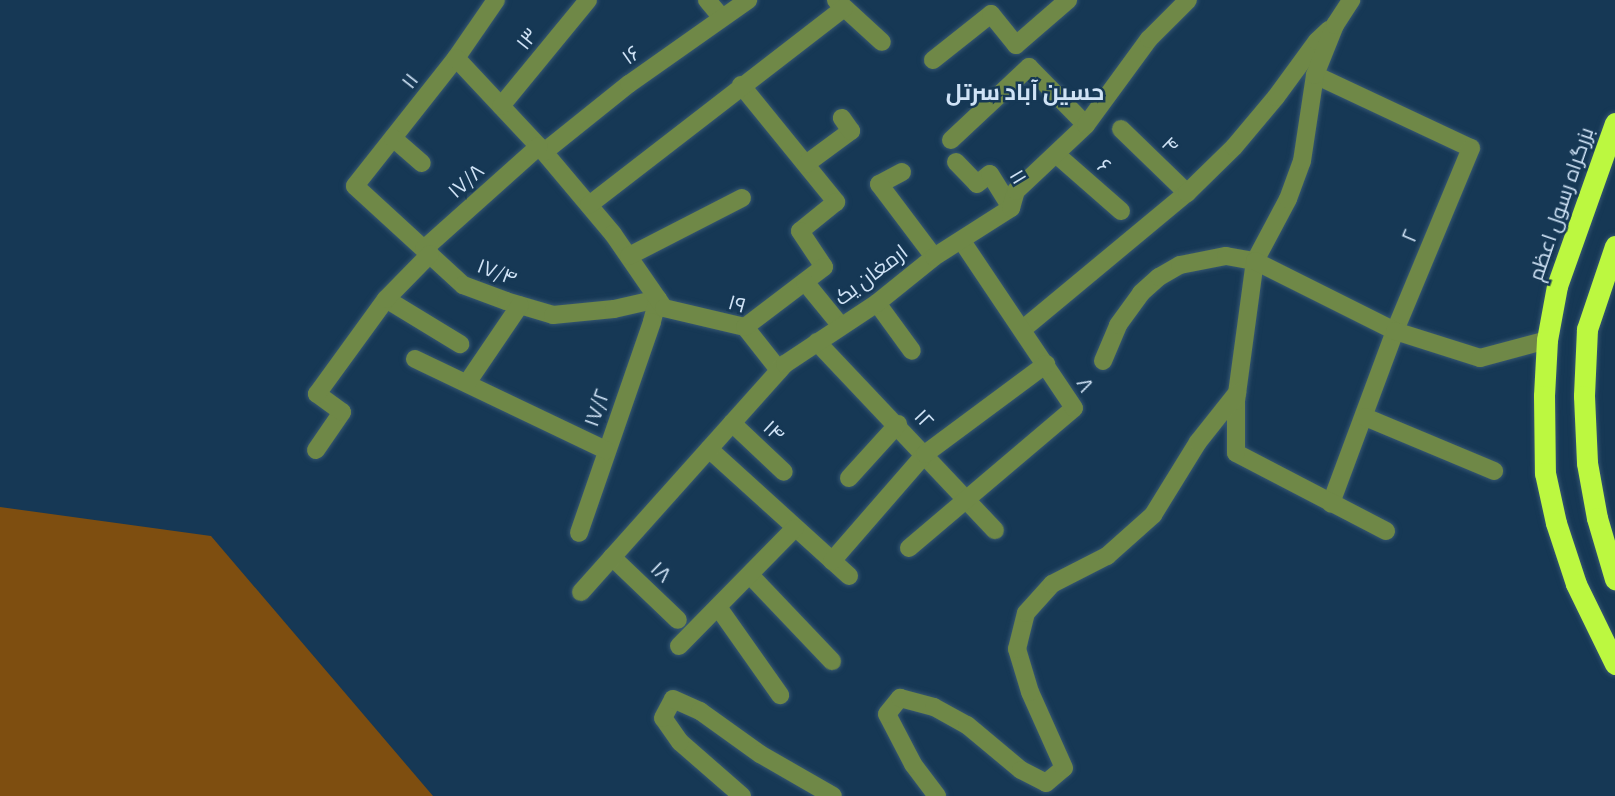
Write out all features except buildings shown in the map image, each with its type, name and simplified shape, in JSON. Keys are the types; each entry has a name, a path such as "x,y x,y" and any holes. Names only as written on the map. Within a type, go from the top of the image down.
{"highway":[{"name":"بزرگراه رسول اعظم","path":"1615,123 1568,248 1557,286 1547,340 1545,473 1556,523 1576,584 1615,664"},
{"path":"1615,246 1587,329 1584,396 1587,463 1597,518 1615,579"}],"street":[{"name":"۱۱","path":"355,186 456,58 496,0"},
{"name":"۱۳","path":"501,106 588,0"},
{"path":"707,0 722,18"},
{"name":"۱۶","path":"541,149 748,0"},
{"path":"933,60 991,14 1016,45 1068,0"},
{"path":"1351,0 1335,25 1315,75 1302,161 1289,199 1255,261 1237,393 1236,453 1386,531"},
{"name":"ارمغان یک","path":"581,592 779,370 877,303 934,257 1010,208 1016,191 1087,125 1149,40 1182,2"},
{"path":"589,205 840,4 882,42"},
{"path":"1023,330 1187,193 1234,147 1276,97 1317,41 1335,25"},
{"path":"456,58 589,205 661,303"},
{"path":"951,140 1029,67 1087,125"},
{"name":"۲","path":"1315,75 1471,148 1395,331 1331,503"},
{"path":"741,85 836,202 800,231 824,267 745,327"},
{"path":"806,164 851,131 842,118"},
{"name":"۴","path":"1121,129 1187,193"},
{"path":"393,138 422,163"},
{"name":"۱۷/۸","path":"316,450 342,412 317,394 386,299 427,251 541,149"},
{"name":"۶","path":"1057,155 1121,211"},
{"name":"۱۱","path":"956,162 977,184 990,174 1010,208"},
{"path":"902,172 879,184 934,257"},
{"name":"۱۷/۴","path":"355,186 463,285 553,314 661,303"},
{"path":"629,256 743,198"},
{"name":"۸","path":"909,548 1074,408 961,240"},
{"path":"1103,361 1118,325 1141,293 1159,277 1180,265 1226,256 1255,261 1395,331 1480,358 1547,340"},
{"path":"805,282 841,326"},
{"path":"386,299 460,344"},
{"name":"۱۹","path":"661,303 745,327 779,370"},
{"name":"۱۷/۲","path":"579,533 606,450 661,303"},
{"path":"877,303 912,351"},
{"path":"467,383 520,305"},
{"name":"۱۲","path":"817,342 898,424 995,530"},
{"path":"415,359 606,450"},
{"path":"832,561 925,454 1046,364"},
{"path":"937,796 913,764 887,714 900,698 934,706 967,725 1021,770 1046,783 1064,768 1030,692 1017,649 1026,613 1052,584 1107,556 1153,515 1198,443 1237,393"},
{"path":"1364,417 1494,471"},
{"name":"۱۴","path":"732,423 784,472"},
{"path":"849,478 898,424"},
{"path":"709,449 849,576"},
{"path":"679,646 795,528"},
{"name":"۱۸","path":"612,557 678,620"},
{"path":"750,575 832,661"},
{"path":"718,607 780,695"},
{"path":"742,796 674,734 663,718 673,699 700,711 760,754 833,796"}],"shaded area":[{"path":"0,507 211,536 433,796 0,796"}],"district":[{"name":"حسین آباد سرتل","path":"1025,93"}]}
